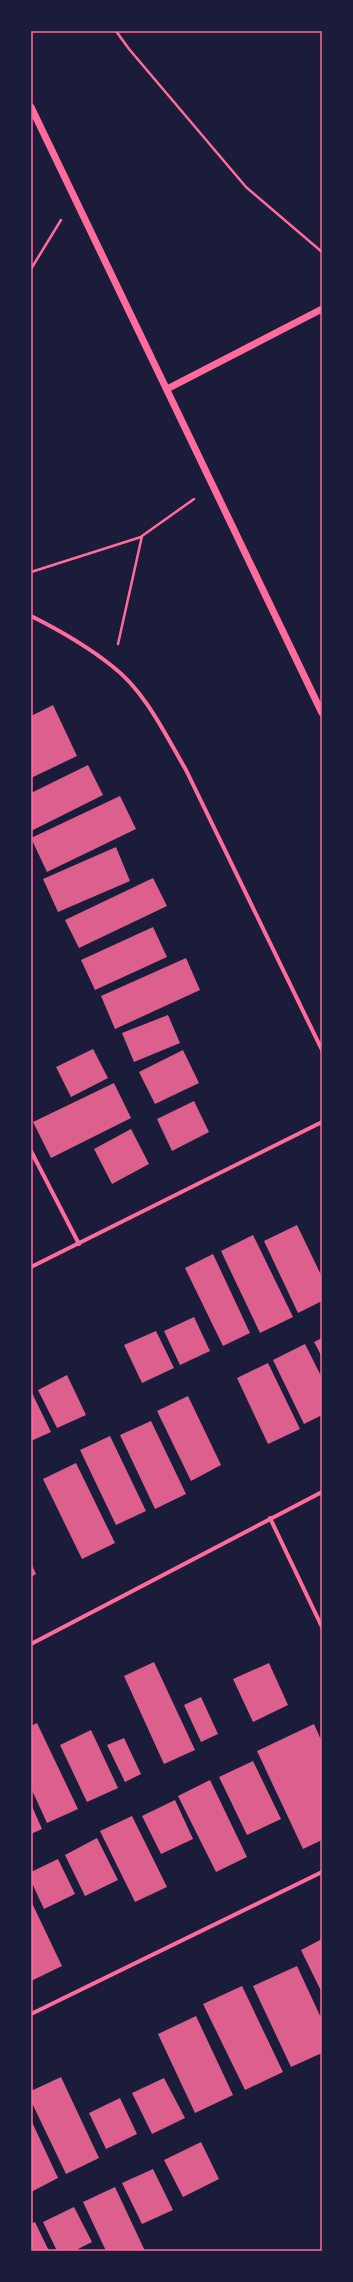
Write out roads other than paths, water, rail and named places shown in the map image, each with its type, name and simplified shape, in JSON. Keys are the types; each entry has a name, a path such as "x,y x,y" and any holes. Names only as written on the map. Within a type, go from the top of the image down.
{"street":[{"path":"31,107 168,389 322,713"},
{"path":"168,389 322,309"},
{"path":"31,616 58,630 113,666 138,693 162,729 186,770 322,1050"},
{"path":"31,1268 322,1122"},
{"path":"31,1151 80,1244"},
{"path":"31,1644 322,1492"},
{"path":"270,1518 322,1627"},
{"path":"31,2014 322,1872"}]}
